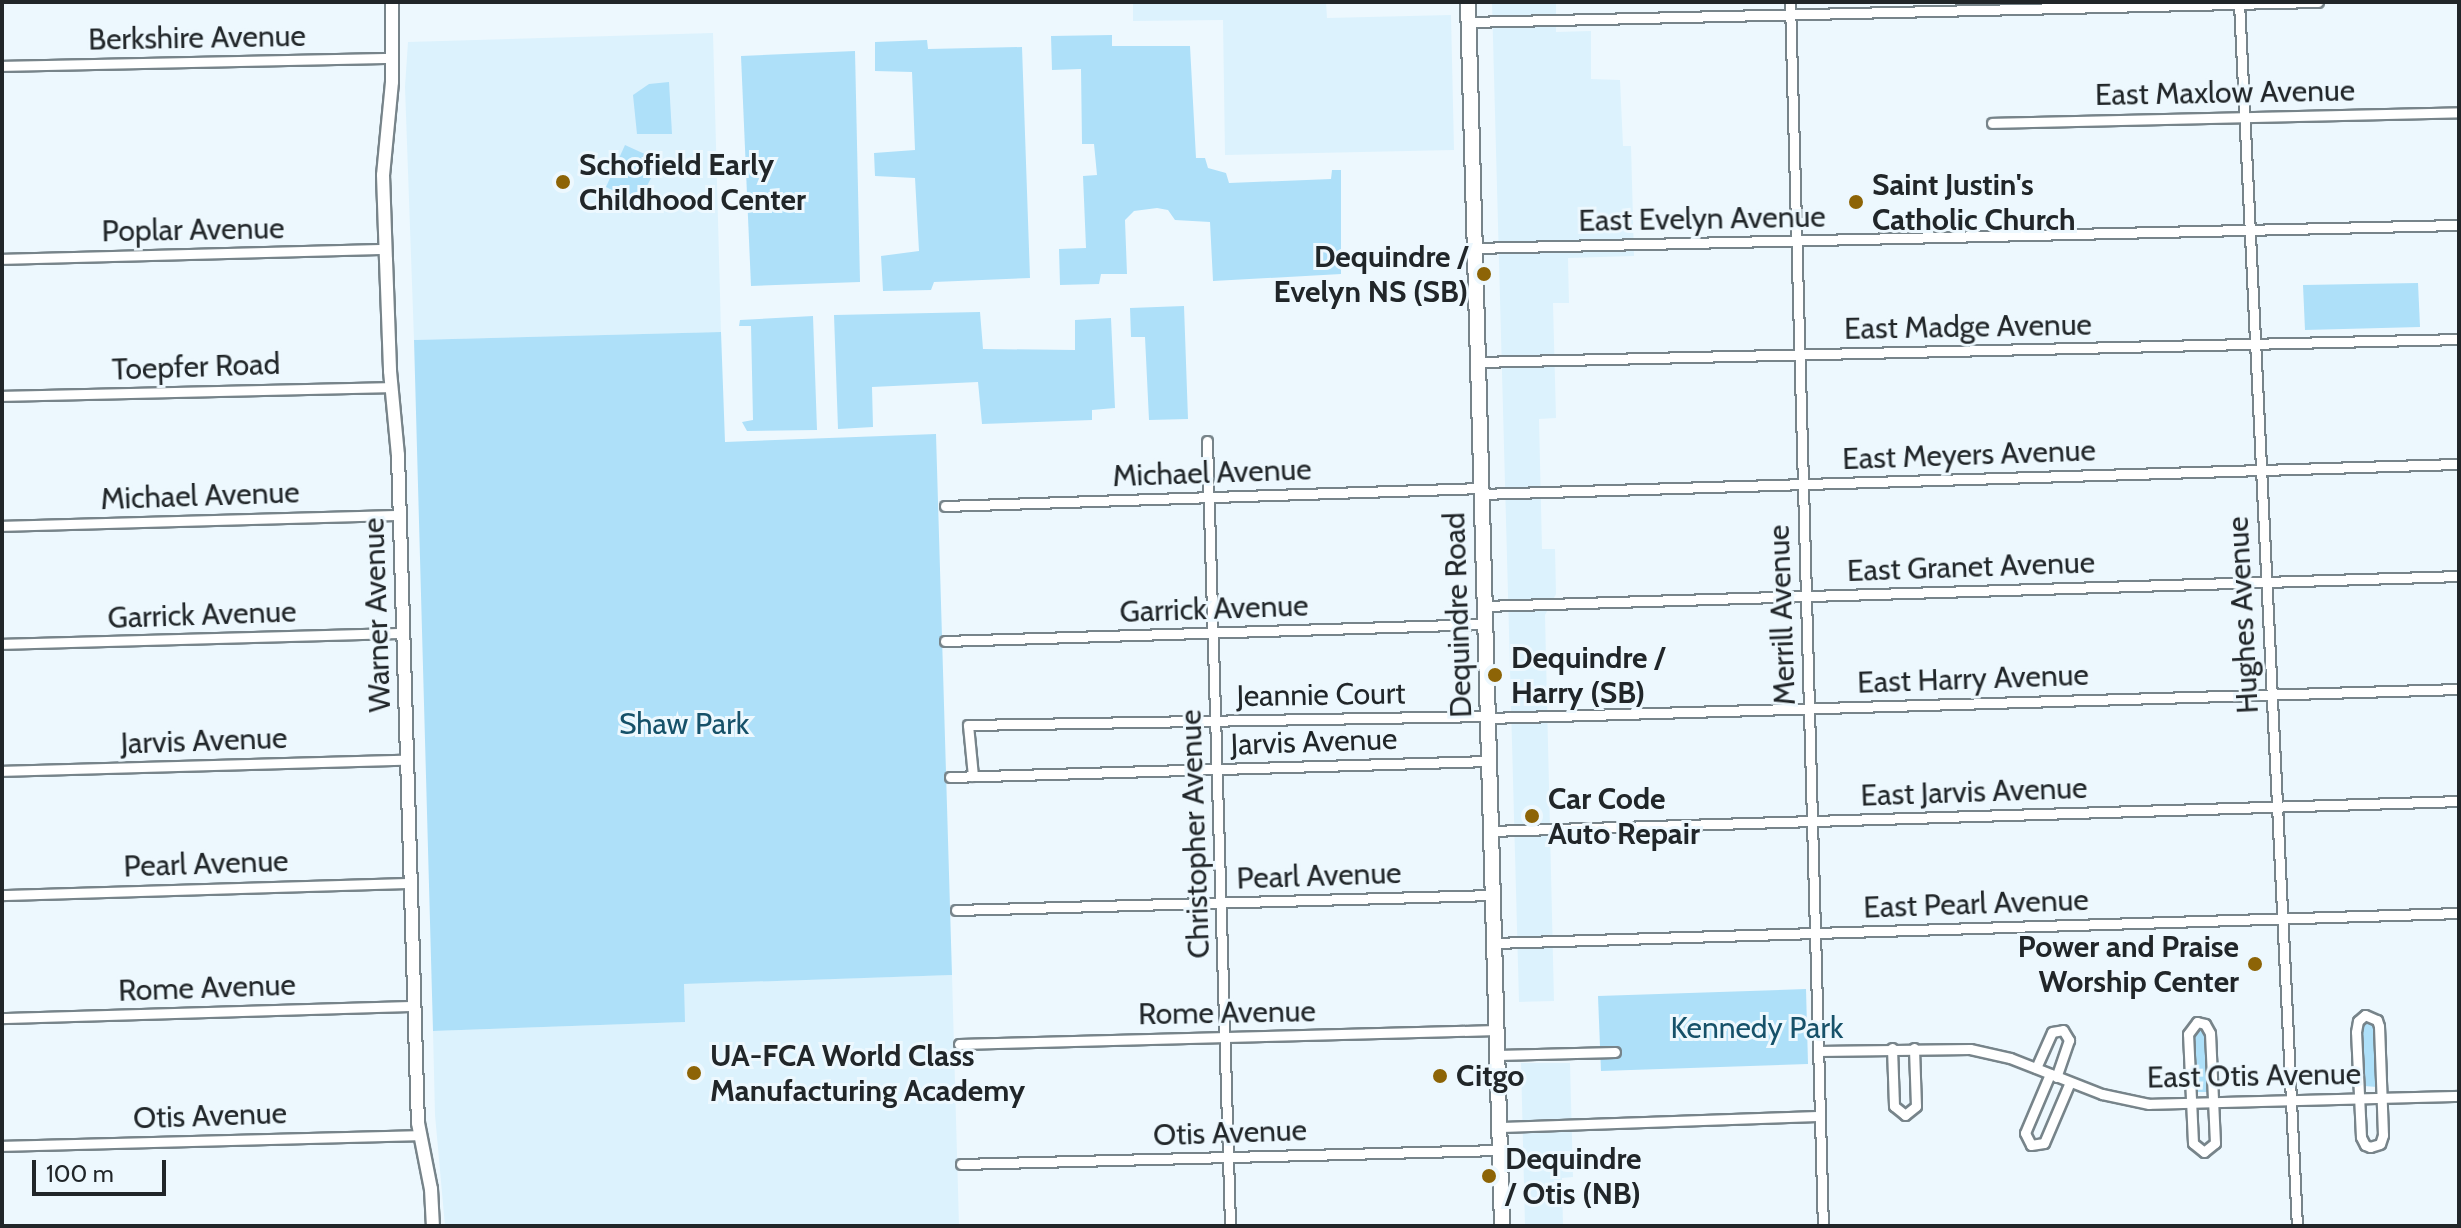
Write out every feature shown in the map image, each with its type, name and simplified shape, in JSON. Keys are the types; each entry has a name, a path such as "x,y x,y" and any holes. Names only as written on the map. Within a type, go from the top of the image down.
{"main road":[{"name":"Dequindre Road","path":"1468,2 1502,1226"}],"street":[{"name":"Warner Avenue","path":"392,2 392,58 383,175 385,249 400,515 420,1135 431,1189 433,1226"},
{"name":"Merrill Avenue","path":"1790,2 1823,1226"},
{"path":"1469,22 2318,2"},
{"name":"Hughes Avenue","path":"2239,3 2297,1226"},
{"name":"Berkshire Avenue","path":"2,66 392,58"},
{"name":"East Maxlow Avenue","path":"1992,123 2459,112"},
{"name":"East Evelyn Avenue","path":"1474,248 2459,225"},
{"name":"Poplar Avenue","path":"2,259 385,249"},
{"name":"East Madge Avenue","path":"1478,362 2459,339"},
{"name":"Toepfer Road","path":"2,396 391,387"},
{"name":"Christopher Avenue","path":"1207,441 1230,1226"},
{"name":"East Meyers Avenue","path":"1481,491 1802,485 2459,464"},
{"name":"Michael Avenue","path":"945,506 1481,491"},
{"name":"Michael Avenue","path":"2,526 400,515"},
{"name":"East Granet Avenue","path":"1484,606 2459,576"},
{"name":"Garrick Avenue","path":"945,641 1485,624"},
{"name":"Garrick Avenue","path":"2,644 403,633"},
{"name":"East Harry Avenue","path":"1488,717 2459,689"},
{"name":"Jeannie Court","path":"973,776 968,725 1488,717"},
{"name":"Jarvis Avenue","path":"2,771 407,760"},
{"name":"Jarvis Avenue","path":"950,777 1489,761"},
{"name":"East Jarvis Avenue","path":"1490,831 2459,801"},
{"name":"Pearl Avenue","path":"2,895 411,883"},
{"name":"Pearl Avenue","path":"956,910 1493,895"},
{"name":"East Pearl Avenue","path":"1494,943 2459,913"},
{"name":"Rome Avenue","path":"2,1018 414,1006"},
{"path":"2365,1015 2377,1020 2379,1026 2382,1098 2382,1140 2370,1147 2362,1141 2360,1099 2356,1026 2365,1015"},
{"path":"2197,1022 2205,1024 2210,1033 2215,1143 2204,1152 2193,1143 2191,1105 2188,1034 2197,1022"},
{"name":"Rome Avenue","path":"959,1044 1496,1030"},
{"path":"2036,1068 2052,1032 2063,1030 2069,1040 2025,1133 2031,1145 2044,1143 2070,1082"},
{"path":"1892,1048 1894,1106 1905,1115 1916,1106 1914,1048"},
{"name":"East Otis Avenue","path":"1818,1051 1970,1049 2127,1100 2191,1105 2459,1096"},
{"path":"1497,1055 1615,1052"},
{"path":"1499,1127 1820,1116"},
{"name":"Otis Avenue","path":"2,1146 420,1135"},
{"name":"Otis Avenue","path":"961,1164 1500,1150"}],"shaded area":[{"path":"1133,2 1326,2 1327,18 1451,15 1454,150 1225,155 1223,20 1133,21"},
{"path":"1492,2 1556,2 1556,32 1591,31 1591,79 1620,80 1623,146 1631,146 1634,256 1568,258 1569,303 1553,303 1556,418 1539,419 1542,549 1555,549 1556,594 1545,615 1554,1001 1519,1002"},
{"name":"Schofield Early Childhood Center","path":"713,33 721,332 414,340 405,87 408,42"},
{"name":"UA-FCA World Class Manufacturing Academy","path":"952,975 959,1226 445,1226 435,1115 433,1031 684,1022 683,984"},
{"path":"1521,1063 1570,1063 1573,1177 1562,1178 1563,1226 1525,1226"}],"green space":[{"path":"1112,35 1112,46 1190,46 1196,158 1205,158 1208,168 1226,173 1229,183 1331,179 1332,170 1341,170 1341,274 1213,281 1210,222 1175,220 1168,210 1157,208 1134,211 1125,220 1127,274 1101,274 1099,284 1060,285 1059,249 1086,248 1083,176 1097,175 1094,144 1082,144 1081,69 1052,70 1051,36"},
{"path":"927,40 928,49 1022,47 1030,278 934,282 931,290 883,291 881,256 919,251 915,178 875,176 874,153 915,150 912,72 875,71 875,42"},
{"path":"855,51 860,282 751,286 741,56"},
{"path":"669,82 672,134 637,134 633,95 649,84"},
{"path":"625,145 660,161 638,203 606,187"},
{"path":"2418,283 2420,327 2305,330 2303,285"},
{"path":"1184,306 1188,419 1149,420 1145,337 1131,337 1130,308"},
{"path":"980,312 983,349 1075,350 1075,320 1111,318 1115,408 1092,410 1092,420 982,424 978,382 872,387 873,427 838,429 834,315"},
{"path":"813,316 817,430 747,431 742,422 753,420 751,326 739,326 740,320"},
{"name":"Shaw Park","path":"721,332 725,442 936,434 952,975 684,984 685,1022 433,1031 414,340"},
{"name":"Kennedy Park","path":"1806,989 1808,1064 1601,1071 1598,996"},
{"path":"2369,1022 2374,1027 2377,1087 2364,1086 2361,1028"},
{"path":"2198,1027 2205,1030 2208,1092 2196,1092 2193,1033"}],"place":[{"name":"Schofield Early Childhood Center","path":"563,182"},
{"name":"Saint Justin's Catholic Church","path":"1856,202"},
{"name":"Dequindre / Evelyn NS (SB)","path":"1484,274"},
{"name":"Dequindre / Harry (SB)","path":"1495,675"},
{"name":"Car Code Auto Repair","path":"1532,816"},
{"name":"Power and Praise Worship Center","path":"2255,964"},
{"name":"UA-FCA World Class Manufacturing Academy","path":"694,1073"},
{"name":"Citgo","path":"1440,1076"},
{"name":"Dequindre / Otis (NB)","path":"1489,1176"}]}
